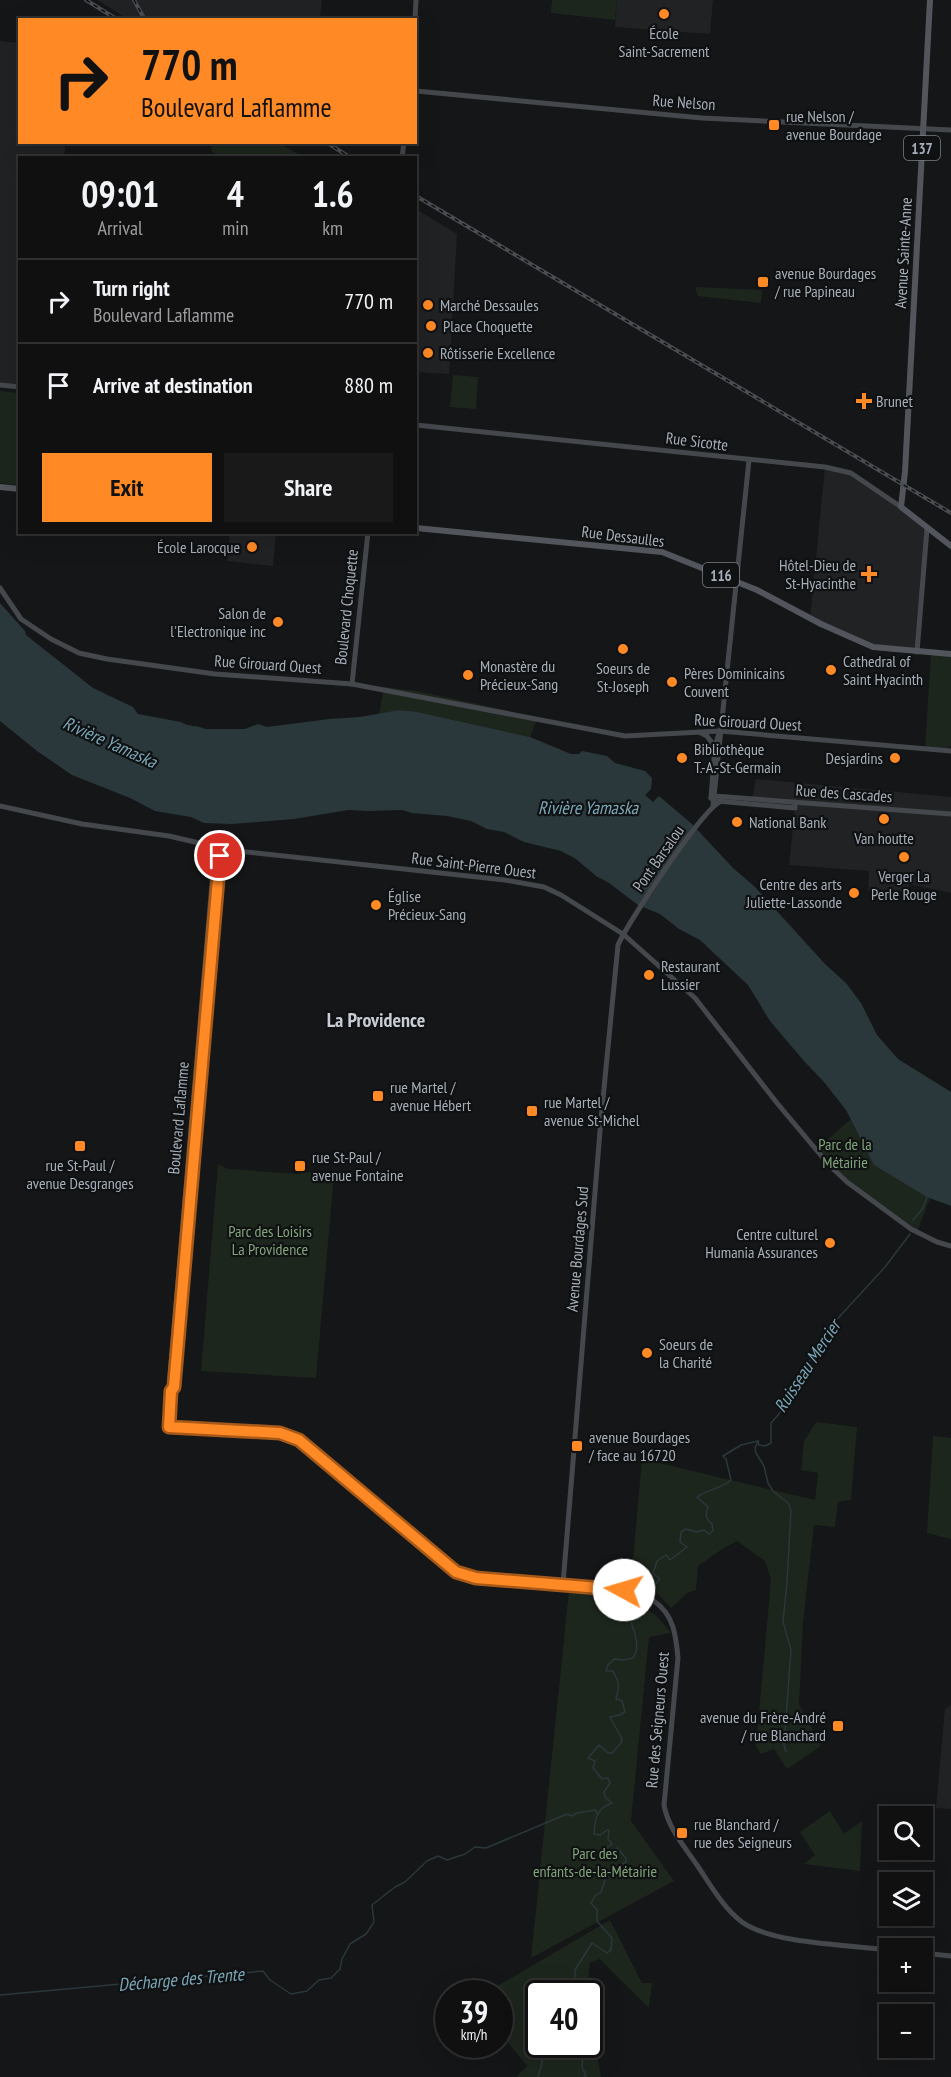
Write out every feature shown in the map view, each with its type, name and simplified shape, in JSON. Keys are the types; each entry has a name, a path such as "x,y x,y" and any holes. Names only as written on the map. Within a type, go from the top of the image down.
{"main road":[{"name":"Avenue Sainte-Anne","path":"901,507 905,472 930,0"},
{"path":"0,487 18,489"},
{"name":"Rue Sicotte","path":"901,507 951,546"},
{"name":"Rue Dessaulles","path":"417,528 662,552 737,581 821,624 873,647 951,654"}],"street":[{"path":"415,18 416,0"},
{"name":"Rue Nelson","path":"417,91 702,118 951,130"},
{"path":"0,385 18,387"},
{"name":"Rue Sicotte","path":"417,425 844,470 901,507"},
{"path":"713,800 749,460"},
{"path":"917,652 927,529"},
{"name":"Boulevard Choquette","path":"352,684 368,534"},
{"name":"Rue Girouard Ouest","path":"0,588 21,619 51,639 79,653 107,659 215,674 352,684 625,736 720,731 942,750 951,746"},
{"path":"713,800 715,747 720,731"},
{"path":"699,732 707,736 715,747"},
{"path":"942,750 951,751"},
{"name":"Rue des Cascades","path":"713,800 784,807 795,805"},
{"name":"Rue des Cascades","path":"713,800 951,814"},
{"name":"Pont Barsalou","path":"631,920 707,812 713,800"},
{"name":"Rue Saint-Pierre Ouest","path":"0,806 72,822 169,836 218,848 505,880 544,887 561,895 622,934 695,998 777,1103 829,1165 847,1182 911,1229 951,1246"},
{"name":"Boulevard Laflamme","path":"169,1427 218,848"},
{"name":"Avenue Bourdages Sud","path":"563,1584 601,1119 618,945 631,920"},
{"name":"Rue des Seigneurs Ouest","path":"169,1427 280,1433 294,1437 456,1572 476,1578 624,1590 640,1593 655,1601 670,1618 678,1658 664,1805 667,1818 686,1848 730,1911 757,1931 788,1938 879,1949"},
{"path":"933,1954 951,1956"}],"shaded area":[{"path":"97,0 322,0 320,18 127,18"},
{"name":"École Saint-Sacrement","path":"617,0 713,0 710,34 615,27"},
{"path":"0,41 18,43 18,144 66,144 64,156 18,156 18,387 0,385"},
{"name":"Place Choquette","path":"417,210 457,234 449,374 417,372"},
{"name":"Hôtel-Dieu de St-Hyacinthe","path":"825,467 851,473 927,529 917,652 873,647 810,619"},
{"name":"École Larocque","path":"230,534 276,534 273,566 227,561"},
{"path":"756,779 951,797 951,893 909,884 908,891 868,891 869,871 789,865 795,808 751,804"},
{"path":"951,1705 951,1809 936,1808 945,1709"}],"green space":[{"path":"552,0 617,0 615,20 551,13"},
{"path":"211,144 280,144 302,156 221,156 212,152"},
{"path":"695,287 762,290 761,303 698,296"},
{"path":"453,375 478,377 476,409 450,407"},
{"path":"0,391 18,393 18,485 0,483"},
{"path":"931,653 951,654 951,746 942,750 925,749"},
{"path":"384,687 417,691 538,717 530,737 417,712 399,710 379,714"},
{"name":"Parc de la Métairie","path":"851,1119 856,1131 930,1198 917,1232 866,1196 816,1150"},
{"name":"Parc des Loisirs La Providence","path":"218,1164 228,1169 334,1175 316,1378 201,1371"},
{"path":"816,1422 857,1427 851,1500 838,1502 835,1527 814,1525 803,1623 799,1704 821,1746 787,1769 774,1749 761,1754 756,1746 771,1580 765,1561 737,1541 698,1566 696,1590 687,1593 671,1608 657,1593 631,1582 642,1459 815,1500 818,1473 801,1470 804,1441"},
{"path":"933,1436 951,1438 951,1539 927,1533"},
{"name":"Parc des enfants-de-la-Métairie","path":"569,1591 626,1599 649,1610 671,1633 649,1637 631,1821 674,1881 531,1958"},
{"path":"830,1811 844,1834 862,1821 860,1871 804,1864 815,1855 800,1832"},
{"path":"610,1920 642,1983 652,1983 649,2008 600,1959 590,1963 588,1980 525,1980 525,2058 598,2058 601,2077 516,2077 527,2066 513,2049 513,1980 508,1980"}],"water":[{"name":"Rivière Yamaska","path":"0,603 26,635 93,688 133,707 138,714 205,729 245,729 258,724 267,727 360,717 399,710 417,712 530,737 571,754 579,754 582,751 607,756 615,763 645,771 652,778 651,789 645,795 653,802 659,796 692,824 733,868 754,886 826,965 846,983 861,1003 877,1035 898,1059 951,1092 951,1206 927,1197 874,1165 846,1110 770,1021 748,985 700,940 679,929 660,914 638,905 576,859 561,851 524,842 504,832 487,829 471,821 402,810 348,810 294,819 232,824 204,823 191,817 155,811 130,798 72,775 37,751 0,721"}],"waterway":[{"name":"Ruisseau Mercier","path":"913,1220 923,1208 927,1197"},
{"name":"Ruisseau Mercier","path":"649,1595 649,1584 655,1585 660,1579 653,1573 657,1561 666,1555 670,1560 687,1547 680,1542 681,1532 686,1529 696,1532 704,1530 709,1534 713,1531 712,1524 707,1517 708,1507 697,1497 731,1480 726,1459 723,1456 741,1445 758,1441 759,1445 765,1446 771,1443 771,1423 803,1375 807,1364 822,1345 829,1328 885,1267 910,1234"},
{"path":"758,1441 755,1448 756,1453 764,1466 768,1483 773,1491 788,1503 791,1510 783,1622 791,1650 784,1745 786,1752"},
{"name":"Ruisseau Mercier","path":"575,1980 575,1970 592,1943 607,1953 611,1950 612,1938 597,1921 597,1910 591,1903 601,1892 607,1874 626,1862 626,1858 617,1848 604,1856 600,1852 612,1844 608,1839 609,1830 600,1835 594,1834 597,1815 612,1803 605,1797 604,1792 610,1783 608,1778 602,1779 593,1768 595,1761 588,1758 599,1745 608,1753 612,1753 621,1743 622,1739 610,1717 625,1712 622,1701 616,1699 618,1682 615,1675 613,1671 606,1671 614,1659 633,1658 637,1644 631,1621 641,1618 639,1604 642,1600 646,1600"},
{"name":"Décharge des Trente","path":"0,1995 263,1971 270,1980 291,1994 307,1991 319,1980 331,1978 340,1969 342,1959 350,1944 366,1934 374,1922 372,1905 405,1882 427,1861 438,1856 447,1860 465,1854 475,1847 486,1848 567,1814 572,1816 595,1810 597,1813"},
{"name":"Ruisseau Mercier","path":"538,2077 542,2058"},
{"path":"583,2058 582,2067 586,2076 584,2077"}],"railway":[{"path":"86,0 115,18"},
{"path":"134,0 144,18"},
{"path":"329,144 348,156"},
{"path":"417,197 951,513"}],"place":[{"name":"École Saint-Sacrement","path":"664,14"},
{"name":"rue Nelson / avenue Bourdage","path":"774,125"},
{"name":"avenue Bourdages / rue Papineau","path":"763,282"},
{"name":"Marché Dessaules","path":"428,305"},
{"name":"Place Choquette","path":"431,326"},
{"name":"Rôtisserie Excellence","path":"428,353"},
{"name":"Brunet","path":"864,401"},
{"name":"École Larocque","path":"252,547"},
{"name":"Hôtel-Dieu de St-Hyacinthe","path":"869,574"},
{"name":"Salon de l'Electronique inc","path":"278,622"},
{"name":"Soeurs de St-Joseph","path":"623,649"},
{"name":"Cathedral of Saint Hyacinth","path":"831,670"},
{"name":"Monastère du Précieux-Sang","path":"468,675"},
{"name":"Pères Dominicains Couvent","path":"672,682"},
{"name":"Bibliothèque T.-A.-St-Germain","path":"682,758"},
{"name":"Desjardins","path":"895,758"},
{"name":"Van houtte","path":"884,819"},
{"name":"National Bank","path":"737,822"},
{"name":"Verger La Perle Rouge","path":"904,857"},
{"name":"Centre des arts Juliette-Lassonde","path":"854,893"},
{"name":"Église Précieux-Sang","path":"376,905"},
{"name":"Restaurant Lussier","path":"649,975"},
{"name":"rue Martel / avenue Hébert","path":"378,1096"},
{"name":"rue Martel / avenue St-Michel","path":"532,1111"},
{"name":"rue St-Paul / avenue Desgranges","path":"80,1146"},
{"name":"rue St-Paul / avenue Fontaine","path":"300,1166"},
{"name":"Centre culturel Humania Assurances","path":"830,1243"},
{"name":"Soeurs de la Charité","path":"647,1353"},
{"name":"avenue Bourdages / face au 16720","path":"577,1446"},
{"name":"avenue du Frère-André / rue Blanchard","path":"838,1726"},
{"name":"rue Blanchard / rue des Seigneurs","path":"682,1833"}],"district":[{"name":"La Providence","path":"376,1020"}],"route":[{"path":"220,856 169,1427 280,1433 294,1437 456,1572 476,1578 624,1590"}]}
